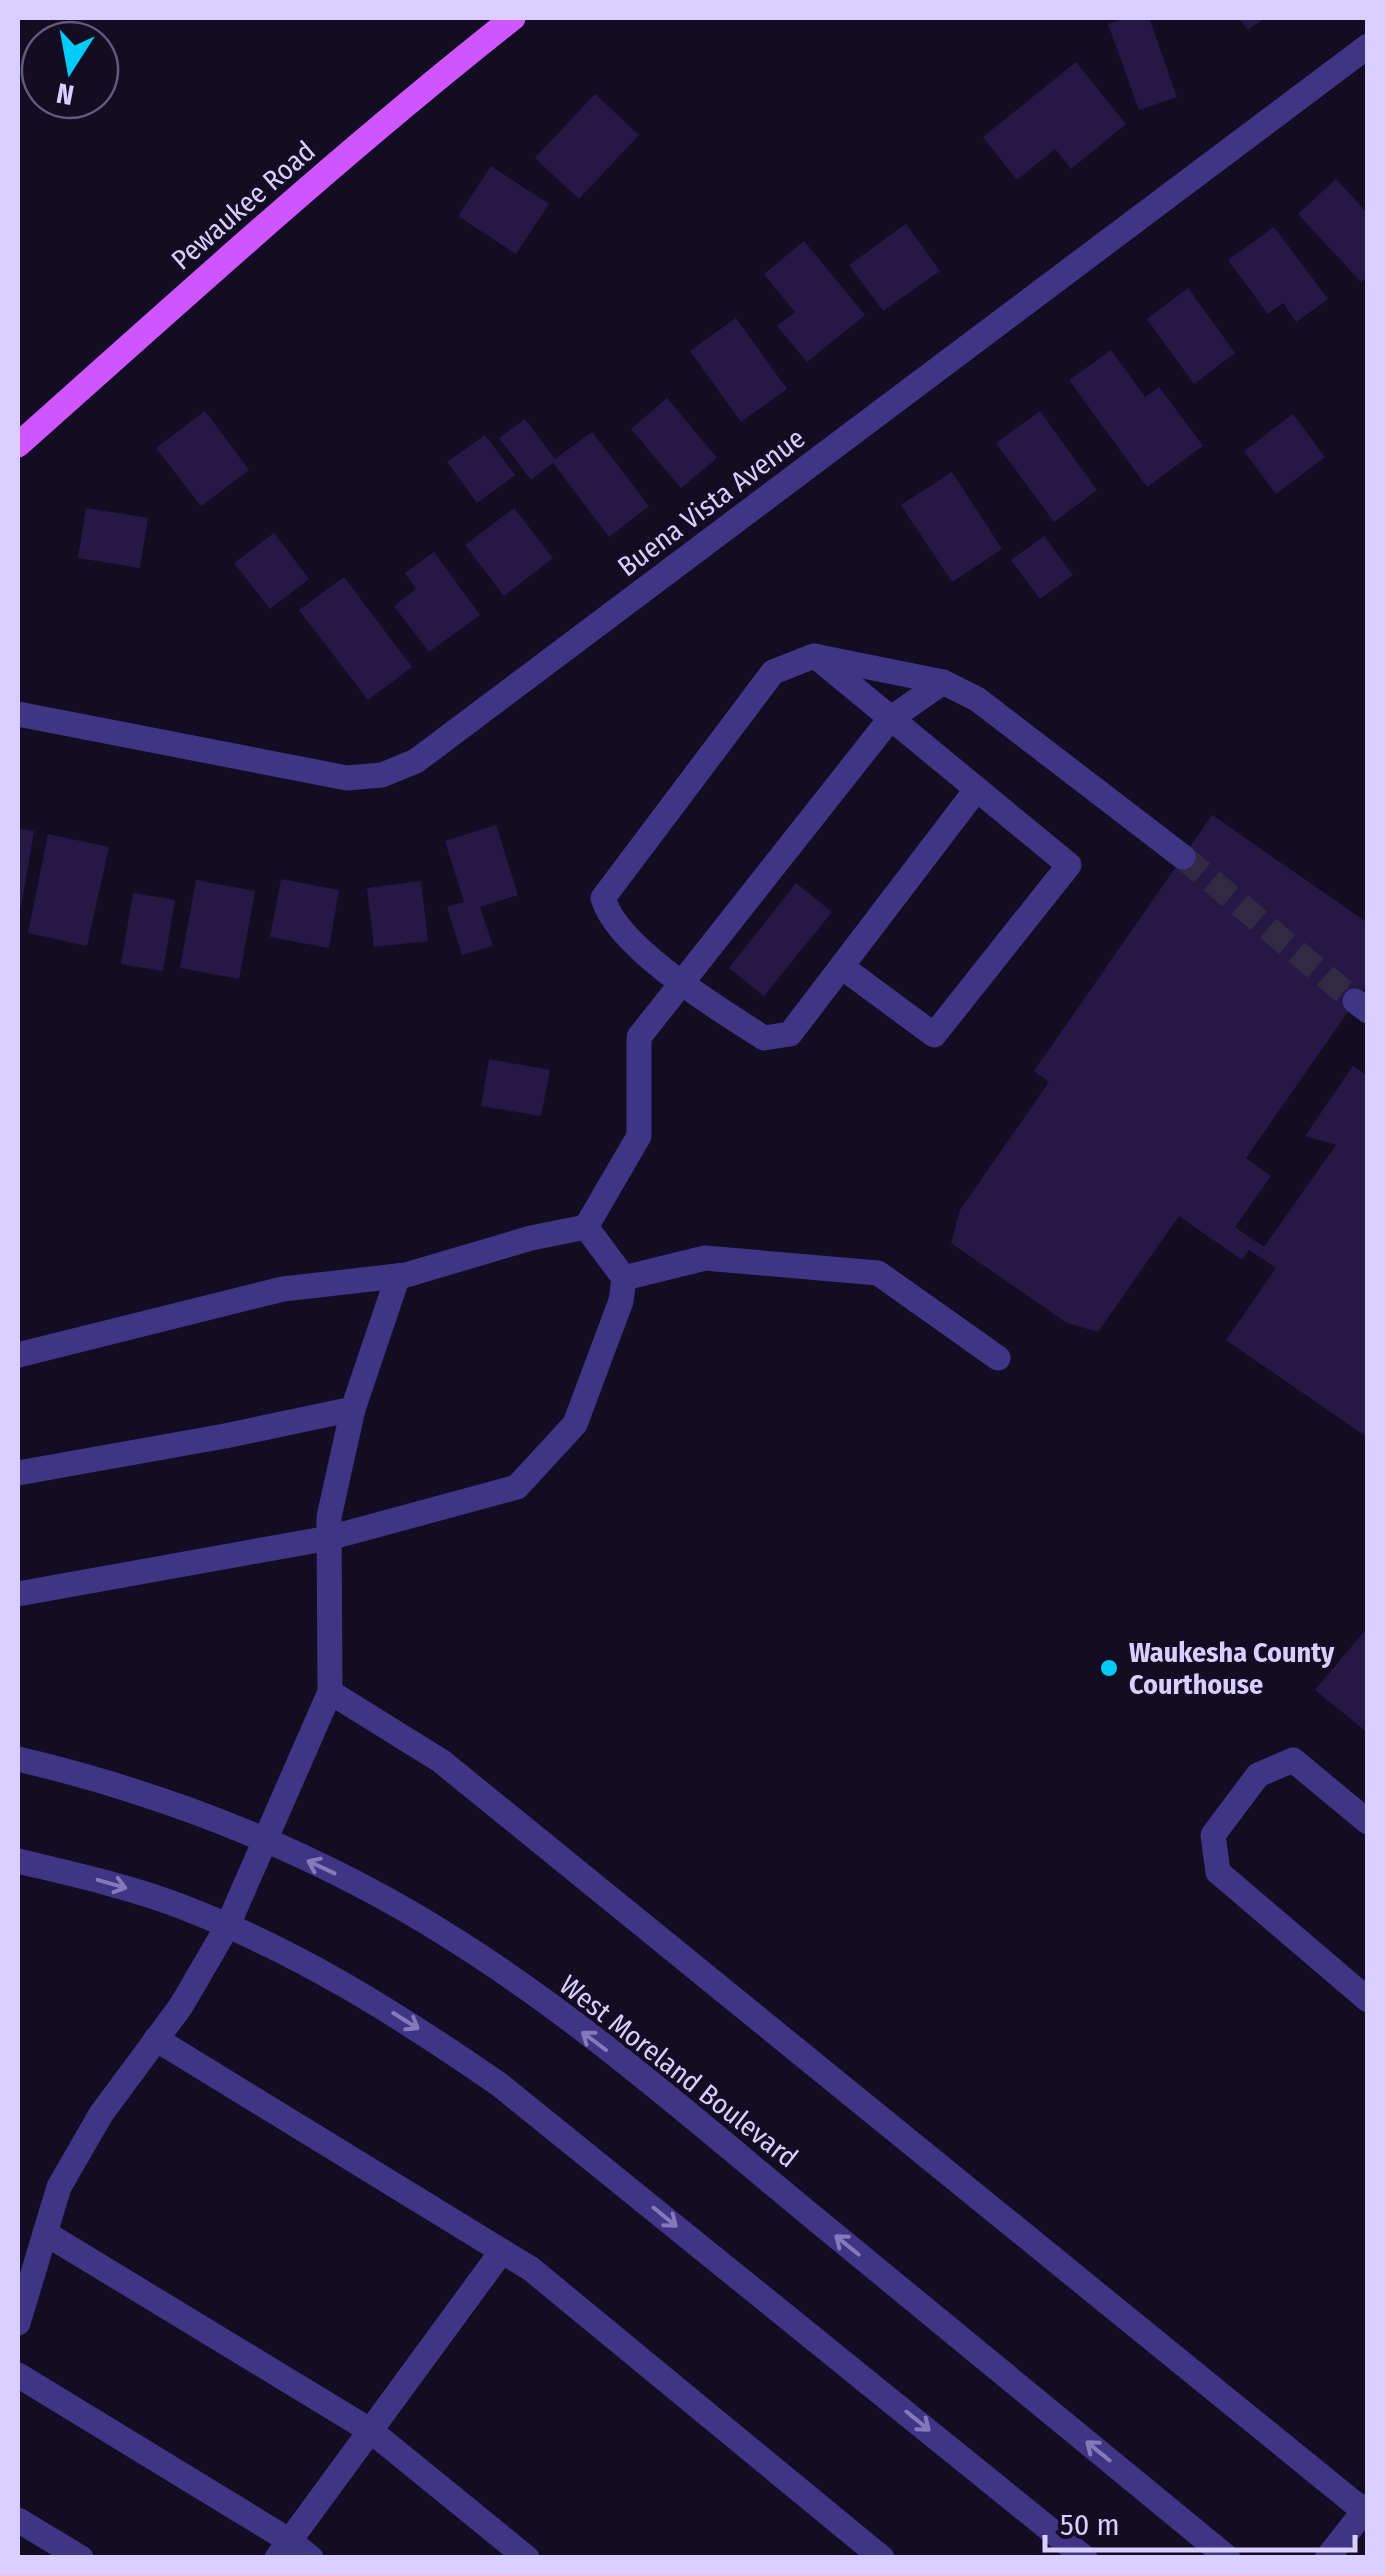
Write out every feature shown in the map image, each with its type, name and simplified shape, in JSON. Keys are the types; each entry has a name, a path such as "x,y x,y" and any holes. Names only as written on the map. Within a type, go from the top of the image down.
{"main road":[{"name":"Pewaukee Road","path":"18,445 290,203 424,88 514,18"}],"street":[{"name":"Buena Vista Avenue","path":"18,714 346,778 382,775 416,761 1368,46"},
{"path":"814,656 1069,865 934,1035 842,967"},
{"path":"976,790 790,1034 764,1038 680,984 608,916 602,898 773,672 814,656 943,682 978,700 1182,857"},
{"path":"18,1356 283,1289 398,1276 531,1238 586,1227 638,1136 640,1037 890,719 943,682"},
{"path":"18,1594 329,1538 518,1487 575,1424 622,1301 624,1278 586,1227"},
{"path":"624,1278 704,1258 878,1272 998,1358"},
{"path":"18,2322 59,2188 101,2114 180,2006 228,1927 330,1692 329,1517 353,1409 398,1276"},
{"path":"18,1472 353,1409"},
{"path":"330,1692 441,1761 1366,2508 1326,2558"},
{"name":"West Moreland Boulevard","path":"18,1759 78,1773 264,1840 353,1882 453,1938 512,1978 674,2102 1228,2558"},
{"path":"1368,1822 1292,1760 1258,1775 1213,1836 1218,1872 1368,2000"},
{"path":"18,1861 109,1883 180,1906 288,1953 406,2020 500,2085 1086,2558"},
{"path":"156,2038 531,2269 882,2558"},
{"path":"45,2232 371,2430 527,2558"},
{"path":"284,2549 502,2251"},
{"path":"18,2375 284,2549 311,2558"},
{"path":"18,2520 81,2558"}],"building":[{"path":"1125,18 1149,18 1177,97 1139,110 1108,24"},
{"path":"1239,18 1265,18 1248,30"},
{"path":"1076,62 1126,124 1071,169 1055,149 1017,180 983,137"},
{"path":"595,94 639,135 579,199 535,158"},
{"path":"491,166 549,204 516,254 458,216"},
{"path":"1336,179 1368,214 1368,276 1361,282 1298,214"},
{"path":"906,224 940,271 883,311 849,265"},
{"path":"1274,227 1328,299 1296,322 1283,303 1268,314 1228,260"},
{"path":"804,241 865,315 807,362 777,326 795,312 764,274"},
{"path":"1188,288 1235,353 1194,384 1147,319"},
{"path":"736,318 787,389 741,422 690,351"},
{"path":"1111,350 1145,397 1159,387 1203,446 1147,487 1069,380"},
{"path":"667,398 717,458 681,488 631,429"},
{"path":"205,411 249,470 201,506 156,448"},
{"path":"1040,411 1097,490 1054,522 996,443"},
{"path":"1293,414 1325,457 1276,494 1244,451"},
{"path":"525,419 555,459 592,432 649,506 609,537 553,463 531,480 499,438"},
{"path":"485,435 515,475 477,503 447,462"},
{"path":"952,472 1002,549 952,582 901,505"},
{"path":"86,508 148,518 140,568 78,558"},
{"path":"514,508 553,558 504,596 465,545"},
{"path":"274,533 309,579 270,609 234,563"},
{"path":"1044,536 1073,575 1040,599 1011,560"},
{"path":"434,552 480,615 429,652 394,606 416,589 405,573"},
{"path":"344,577 412,667 368,700 299,610"},
{"path":"1212,815 1368,923 1368,983 1246,1158 1271,1176 1235,1227 1264,1247 1336,1145 1305,1136 1353,1066 1368,1076 1368,1438 1226,1340 1276,1268 1249,1250 1242,1260 1179,1216 1098,1332 1067,1323 951,1243 960,1210 1049,1082 1034,1071"},
{"path":"496,825 518,895 480,907 493,946 462,955 447,907 464,902 445,841"},
{"path":"18,828 34,831 21,907 18,907"},
{"path":"48,834 109,847 87,946 28,933"},
{"path":"281,879 339,890 329,948 270,937"},
{"path":"196,880 255,891 239,979 180,968"},
{"path":"421,881 428,941 374,947 367,888"},
{"path":"796,883 832,912 764,996 729,968"},
{"path":"133,893 175,900 163,971 121,964"},
{"path":"489,1059 550,1070 541,1116 481,1106"},
{"path":"1368,1627 1368,1733 1315,1690"}],"tunnel":[{"path":"1183,857 1355,1001"}],"place":[{"name":"Waukesha County Courthouse","path":"1109,1668"}]}
